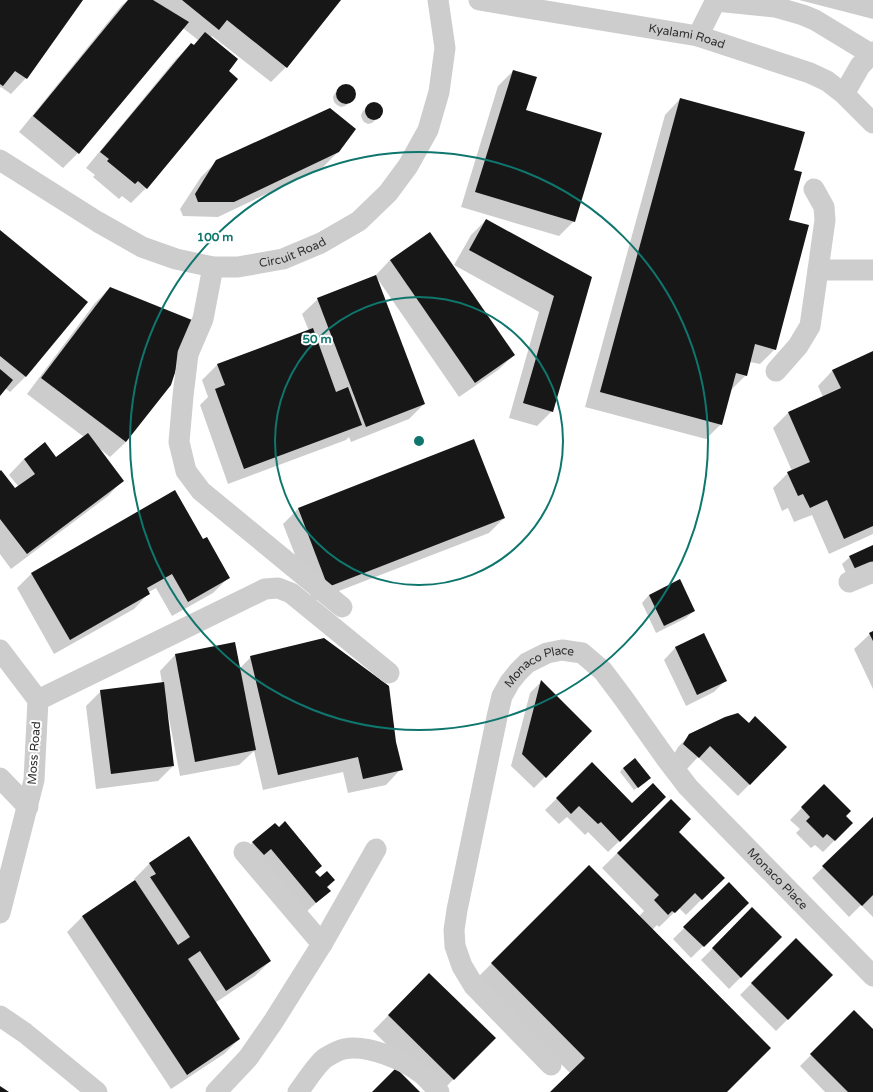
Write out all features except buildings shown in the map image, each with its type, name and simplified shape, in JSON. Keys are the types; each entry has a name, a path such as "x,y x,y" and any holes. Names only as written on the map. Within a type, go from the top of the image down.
{"lane":[{"name":"Circuit Road","path":"0,160 98,222 142,247 176,258 213,267 238,267 283,259 321,243 359,221 388,193 408,166 428,130 439,92 445,48 438,0"},
{"name":"Kyalami Road","path":"479,0 698,36 810,73 827,81 871,116"},
{"path":"698,36 716,0 775,7 803,15 815,20 872,53 860,66 844,94"},
{"path":"776,372 798,346 810,326 825,220 824,207 814,189"},
{"path":"213,267 203,318 188,354 184,382 179,442 186,471 200,491 342,608"},
{"path":"818,270 873,270"},
{"path":"849,582 873,572"},
{"path":"0,650 38,700 264,589 278,588 291,593 389,673"},
{"name":"Monaco Place","path":"551,1065 474,986 462,966 455,946 454,930 502,696 510,682 527,663 547,653 562,650 582,653 603,671 688,787 873,976"},
{"name":"Moss Road","path":"0,913 34,780 38,700"},
{"path":"0,778 28,807"},
{"path":"216,1092 248,1058 274,1022 322,944 376,849"},
{"path":"244,852 322,944"},
{"path":"2,1021 25,1033 98,1092"},
{"path":"298,1092 312,1072 325,1059 344,1049 361,1048 389,1055 410,1066 422,1074 439,1092"}]}
